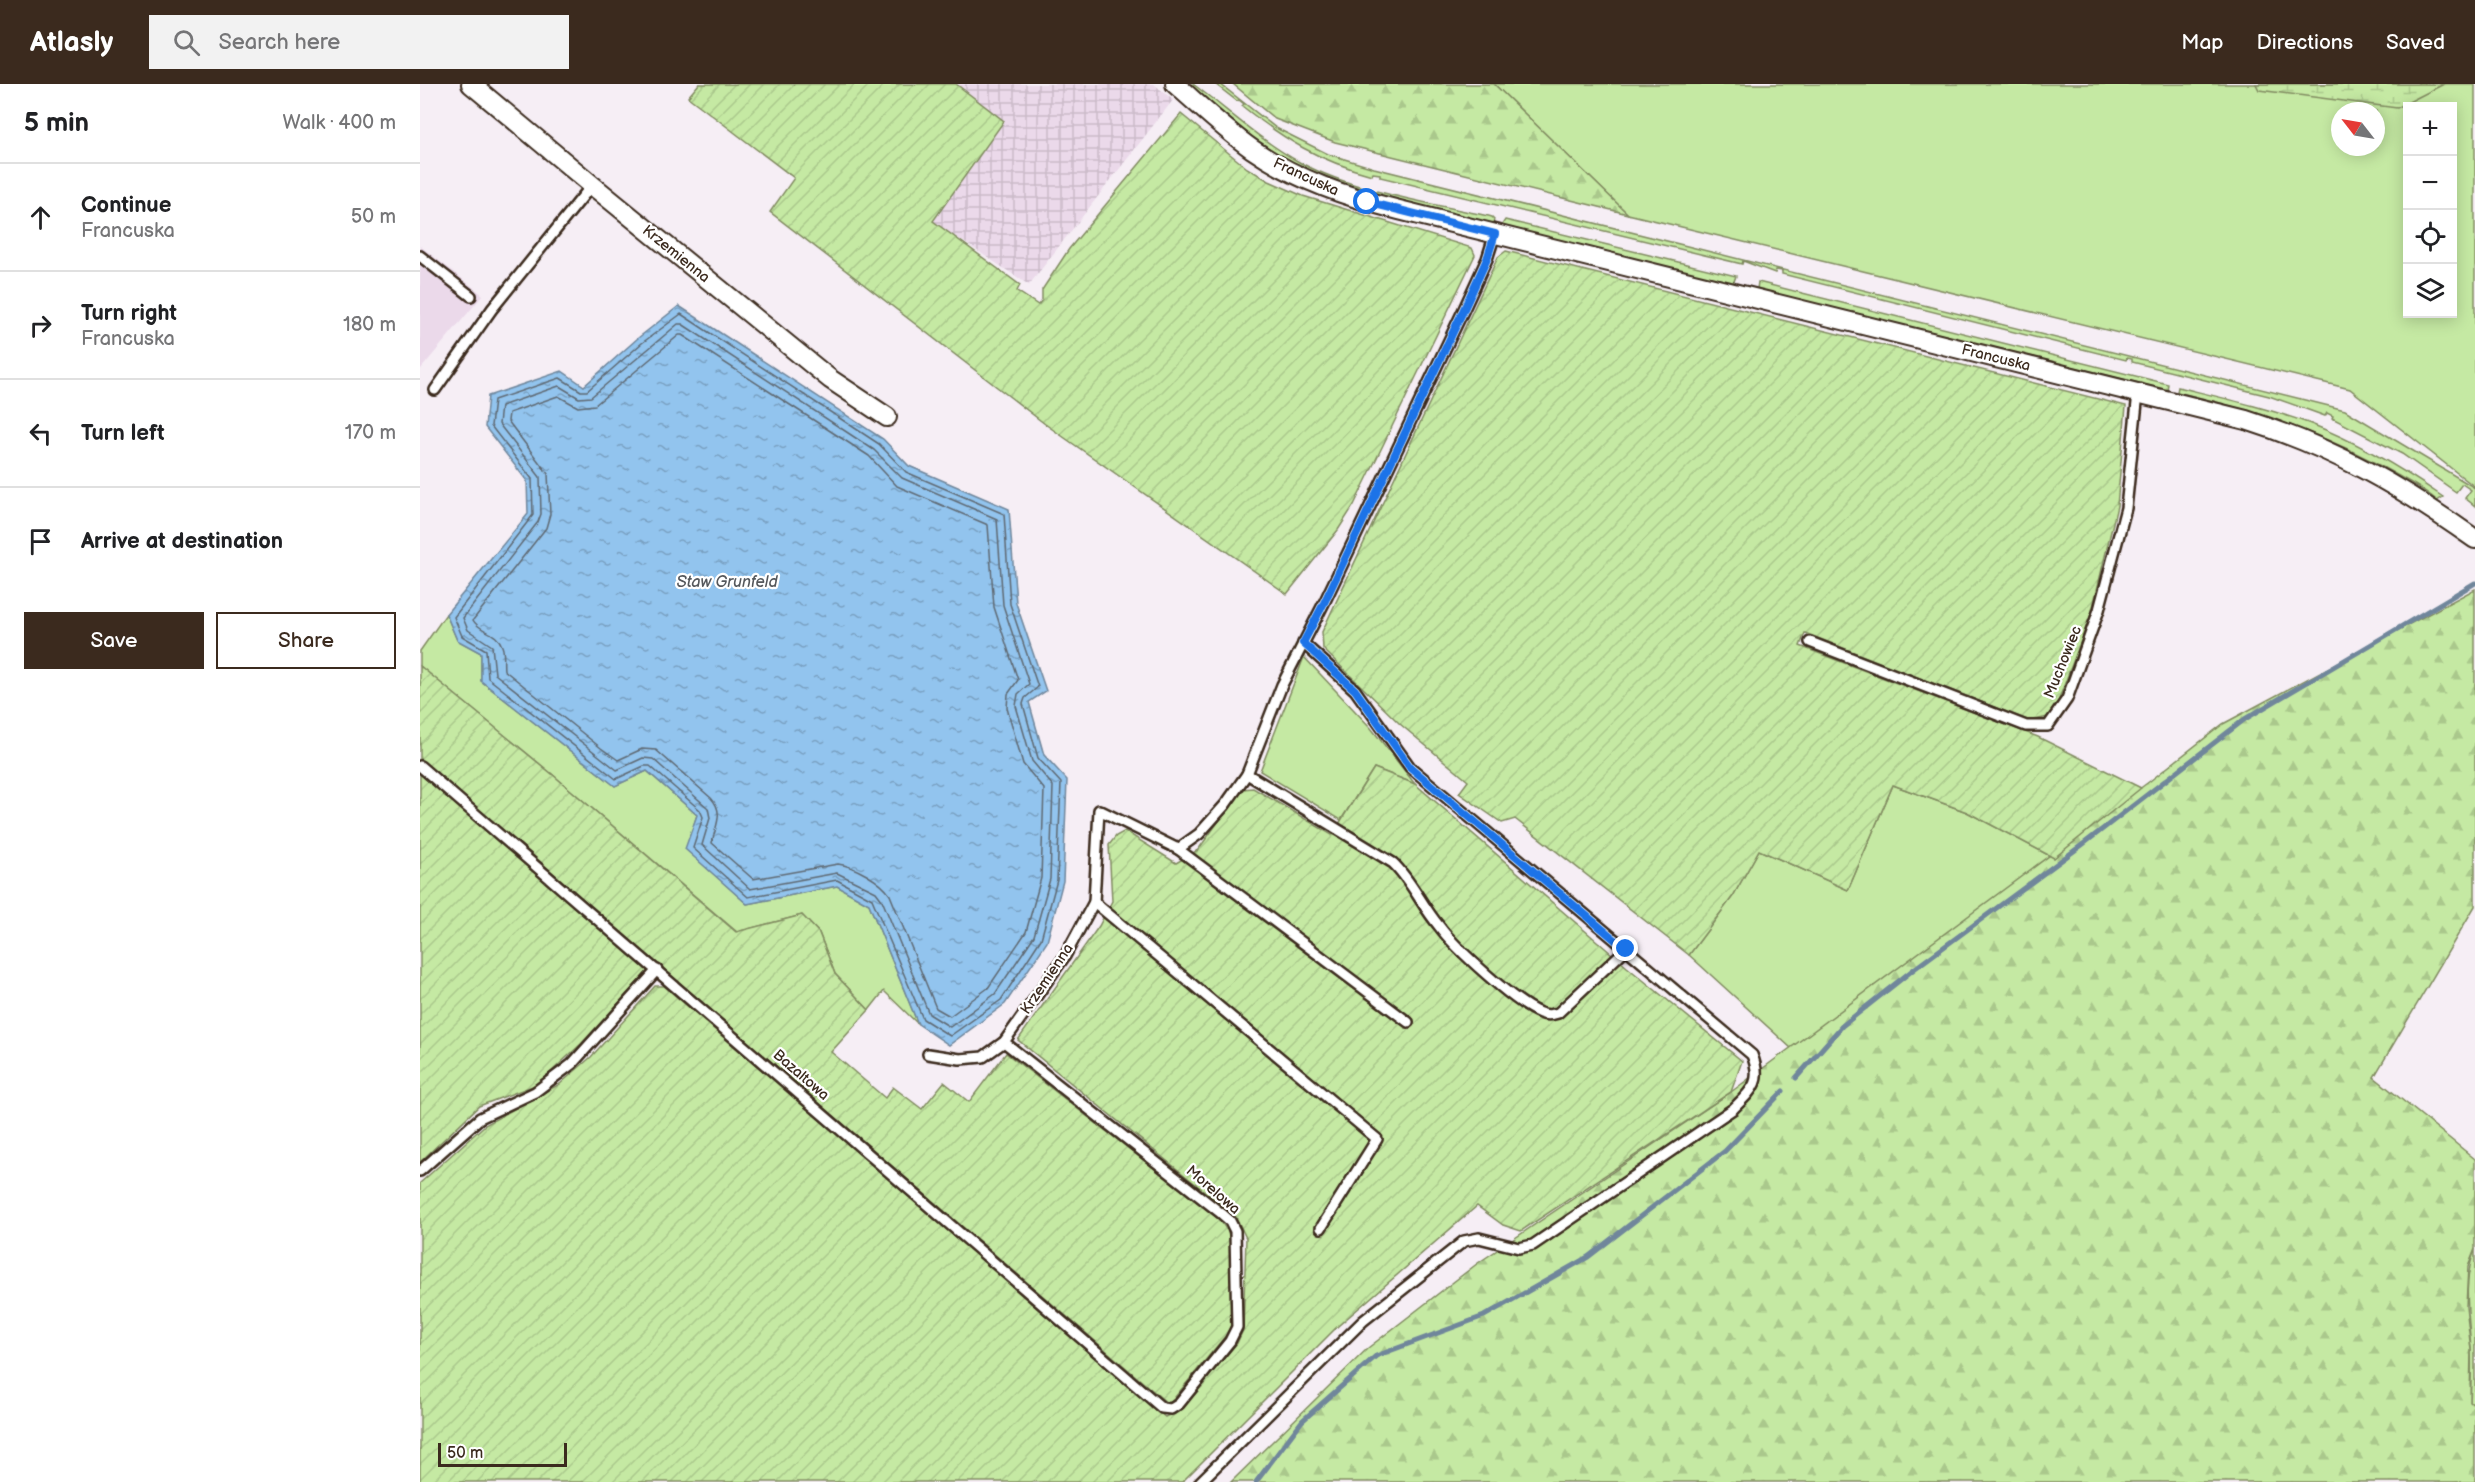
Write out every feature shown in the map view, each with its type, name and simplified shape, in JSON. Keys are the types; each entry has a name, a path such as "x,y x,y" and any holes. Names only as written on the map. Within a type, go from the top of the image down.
{"street":[{"name":"Krzemienna","path":"471,84 830,379 887,417"},
{"name":"Francuska","path":"1174,84 1250,148 1305,179 1367,202 2231,416 2324,448 2394,485 2475,539"}],"lane":[{"path":"435,390 492,309 592,185"},
{"path":"1407,1022 1178,849 1199,834 1226,805 1247,774 1282,685 1324,603 1464,309 1487,259 1495,234"},
{"path":"420,256 471,296"},
{"name":"Muchowiec","path":"1810,642 2026,726 2048,726 2067,699 2099,610 2126,508 2138,393"},
{"path":"1200,1482 1363,1321 1464,1241 1479,1238 1519,1248 1533,1245 1733,1109 1750,1092 1758,1077 1752,1055 1410,767 1355,690 1303,643"},
{"name":"Bazaltowa","path":"420,766 1162,1408"},
{"path":"1247,774 1393,863 1403,873 1420,902 1441,929 1470,960 1538,1013 1552,1015 1558,1013 1626,949"},
{"name":"Krzemienna","path":"927,1054 960,1059 983,1057 1004,1042 1065,956 1094,902 1099,810 1178,849"},
{"path":"1094,902 1377,1139 1321,1228"},
{"path":"420,1171 480,1118 535,1092 572,1064 657,970"},
{"name":"Morelowa","path":"1004,1042 1222,1214 1230,1221 1235,1231 1237,1327 1230,1341 1179,1404 1171,1409 1162,1408"}],"shaded area":[{"path":"956,84 1154,84 1173,100 1029,285 932,221 1004,121"},
{"path":"420,246 483,295 420,370"}],"green space":[{"path":"699,84 956,84 1004,121 933,221 1020,285 1017,291 1038,305 1042,300 1042,290 1069,249 1181,114 1247,168 1269,181 1303,196 1472,248 1475,255 1354,505 1338,530 1287,594 1045,424 770,212 794,178 688,97"},
{"path":"1189,84 1193,84 1287,155 1322,173 1394,196 1492,217 1493,224 1376,196 1319,176 1257,141"},
{"path":"1215,84 1220,84 1276,128 1328,154 1374,168 2345,410 2475,488 2475,506 2465,498 2471,490 2462,484 2456,492 2402,454 2332,418 2333,416 2327,413 2325,416 2269,396 2132,362 2132,359 2127,358 2126,360 1782,274 1782,271 1776,270 1775,273 1743,261 1742,264 1380,177 1380,174 1373,173 1372,175 1335,163 1303,148 1273,129 1242,106 1244,104 1239,100 1237,101"},
{"path":"1233,84 1494,84 1628,214 1335,142 1275,119"},
{"path":"1494,84 2475,84 2475,487 2350,389 1628,214"},
{"path":"2256,84 2444,84 2409,102 2403,102 2403,105 2397,108 2385,106 2385,102 2351,102 2259,90"},
{"path":"1505,220 1736,276 1733,284 1501,226"},
{"path":"1506,251 2126,406 2117,506 2092,611 2058,702 2048,717 2030,721 1805,633 1800,646 2038,737 2141,788 2054,858 1967,812 1893,785 1848,890 1759,850 1733,896 1689,955 1515,819 1502,823 1459,793 1468,781 1400,724 1323,649 1322,632 1498,257"},
{"path":"1758,282 2168,384 2167,390 1757,289"},
{"path":"2178,387 2262,408 2328,431 2379,456 2443,497 2437,501 2417,486 2316,435 2262,415 2177,392"},
{"path":"2475,589 2475,906 2374,1077 2475,1159 2475,1249 2468,1267 2466,1307 2471,1350 2470,1402 2475,1406 2475,1482 1231,1482 1368,1348 1478,1263 1731,1092 2150,781 2223,724"},
{"path":"446,614 457,640 481,653 481,681 615,786 647,771 697,815 686,849 747,904 837,886 869,904 918,1024 884,991 869,1010 835,974 819,933 802,915 737,932 552,774 420,666 420,651"},
{"path":"1304,657 1371,728 1415,784 1374,768 1341,820 1260,771"},
{"path":"420,666 552,774 736,932 802,915 819,933 835,974 869,1010 831,1052 885,1098 893,1087 922,1109 944,1082 969,1102 1006,1053 1220,1220 1228,1232 1231,1243 1231,1326 1227,1334 1171,1402 1167,1403 420,759"},
{"path":"1374,768 1415,784 1627,967 1742,1061 1731,1092 1521,1231 1503,1225 1477,1206 1338,1326 1182,1482 420,1482 420,1183 485,1125 560,1084 591,1057 655,986 664,986 1165,1417 1181,1409 1237,1343 1243,1330 1246,1238 1236,1217 1018,1040 1099,926 1112,901 1109,845 1116,836 1125,831 1176,863 1198,850 1242,789 1253,788 1332,835"},
{"path":"420,773 648,971 581,1044 538,1084 479,1106 420,1162"},
{"path":"1893,785 1967,812 2054,858 1791,1048 1689,955 1733,896 1759,850 1848,890"},
{"path":"2475,1249 2475,1406 2470,1402 2471,1356 2467,1287"}],"water":[{"name":"Staw Grunfeld","path":"679,306 883,439 909,466 1009,509 1016,603 1046,691 1029,702 1044,755 1067,780 1063,881 1047,942 1005,1004 949,1045 918,1024 869,904 837,886 747,904 685,849 697,815 647,771 615,786 481,681 481,653 457,640 446,614 528,514 527,481 485,427 488,396 562,371 584,386 638,338"}],"waterway":[{"path":"1796,1078 1842,1026 2245,719 2475,583"},
{"path":"1256,1482 1302,1421 1376,1356 1484,1316 1588,1257 1725,1151 1783,1091"}],"route":[{"path":"1367,202 1495,234 1487,259 1464,309 1303,643 1355,690 1410,767 1626,949"}]}
